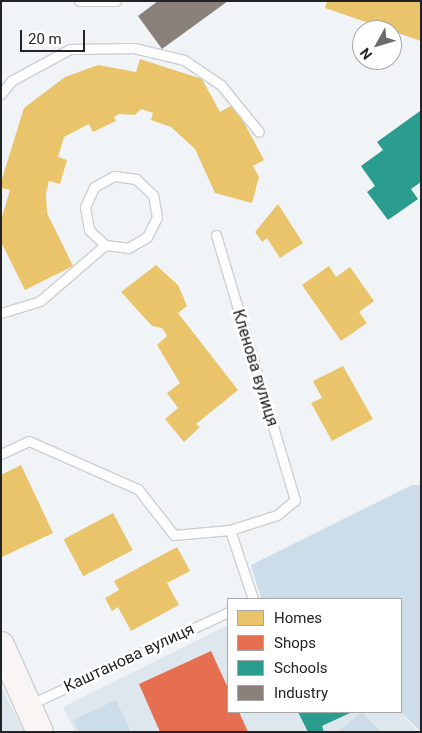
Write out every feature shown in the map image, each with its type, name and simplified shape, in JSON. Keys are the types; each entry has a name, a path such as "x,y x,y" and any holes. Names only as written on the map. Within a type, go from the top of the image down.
{"street":[{"path":"1,645 30,704 40,732"}],"lane":[{"path":"79,1 116,1"},
{"path":"1,94 11,81 70,49 134,48 184,60 221,84 258,132"},
{"path":"1,313 40,302 106,245 128,248 148,237 157,217 153,195 136,179 114,176 91,194 85,207 89,230 106,245"},
{"name":"Кленова вулиця","path":"216,235 295,500 276,515 230,530"},
{"path":"1,454 29,441 138,489 174,535 230,530 253,598"},
{"name":"Каштанова вулиця","path":"30,704 227,612"}],"shaded area":[{"path":"412,485 421,485 421,732 402,713 402,598 261,598 251,565"},
{"path":"227,625 227,713 402,713 418,732 75,732 63,707"},
{"path":"1,686 24,732 1,732"},
{"path":"116,700 131,732 79,732 73,720"},
{"path":"363,713 381,732 337,732"}],"building: Homes":[{"path":"327,1 421,1 421,41 402,34 402,20 360,20 325,8"},
{"path":"140,59 202,79 220,112 234,104 264,160 253,166 259,177 252,203 215,193 195,149 171,127 151,120 153,113 141,109 135,115 119,114 114,117 116,121 93,132 89,124 64,137 58,157 67,160 60,184 49,181 46,193 47,213 73,266 25,290 1,242 1,220 10,190 1,188 1,182 24,108 65,77 98,65 136,72"},
{"path":"278,204 303,243 280,258 267,238 262,242 255,232"},
{"path":"156,265 178,285 187,306 178,313 238,390 196,424 200,427 184,442 165,419 178,408 167,393 180,383 157,345 167,336 162,328 152,326 121,292"},
{"path":"329,266 336,277 350,267 374,301 359,312 367,323 341,341 302,285"},
{"path":"343,366 373,419 332,441 311,403 322,398 313,381"},
{"path":"21,465 53,533 2,557 1,475"},
{"path":"113,513 133,550 83,576 64,539"},
{"path":"177,547 190,571 167,583 179,605 131,631 118,607 112,611 105,598 119,590 114,581"}],"building: Shops":[{"path":"211,651 227,686 227,713 239,713 248,732 160,732 139,684"}],"building: Schools":[{"path":"420,111 421,182 411,189 418,199 388,220 367,192 375,186 361,166 383,150 377,142"},
{"path":"298,713 350,713 322,726 324,732 308,732"}],"building: Industry":[{"path":"158,1 228,1 162,49 138,16"}]}
